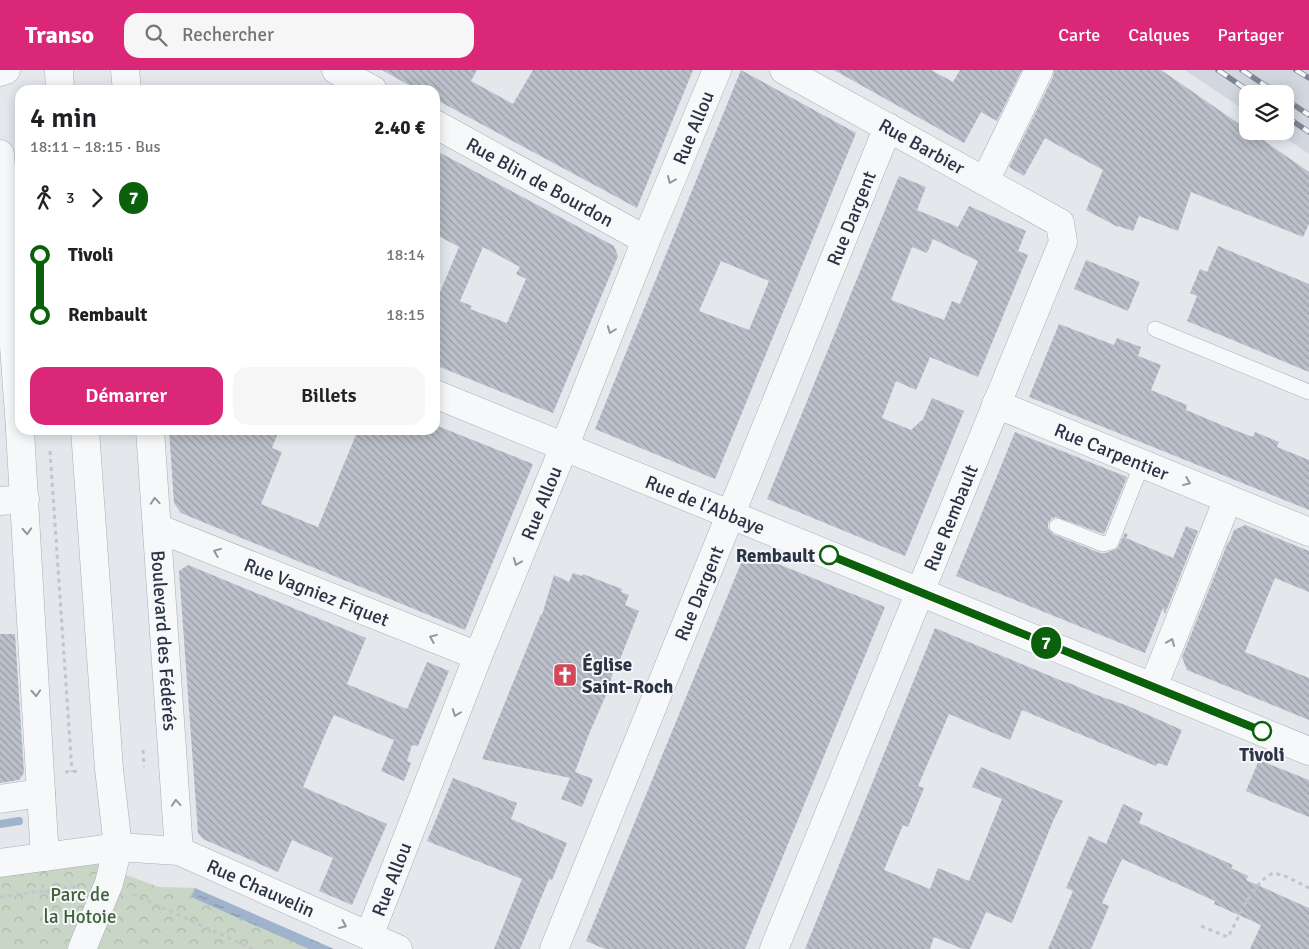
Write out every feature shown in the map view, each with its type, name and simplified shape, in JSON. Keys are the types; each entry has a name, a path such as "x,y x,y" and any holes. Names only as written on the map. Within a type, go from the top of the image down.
{"street":[{"path":"0,72 6,70"},
{"path":"59,70 60,85"},
{"path":"125,70 126,85"},
{"path":"336,70 363,85"},
{"name":"Rue Allou","path":"369,936 478,656 565,447 646,240 717,70"},
{"name":"Rue Barbier","path":"784,70 1060,223"},
{"path":"985,181 1039,70"},
{"name":"Rue Blin de Bourdon","path":"440,127 646,240"},
{"name":"Rue Dargent","path":"554,949 888,127"},
{"path":"6,176 15,339"},
{"name":"Rue Rembault","path":"774,949 1063,242 1060,223"},
{"name":"Rue de l'Abbaye","path":"440,396 1309,751"},
{"name":"Rue Carpentier","path":"996,404 1309,532"},
{"path":"19,435 12,500 42,793 42,866"},
{"path":"82,949 109,882 118,847 108,755 85,435"},
{"name":"Boulevard des Fédérés","path":"150,435 179,851"},
{"path":"1152,687 1228,499"},
{"name":"Rue Vagniez Fiquet","path":"157,528 478,656"},
{"path":"0,799 42,793"},
{"name":"Rue Chauvelin","path":"0,863 42,866 118,847 179,851 398,949"}],"lane":[{"path":"1155,329 1309,392"},
{"path":"1057,526 1103,544 1111,542 1142,464"}],"path":[{"path":"50,450 72,772"},
{"path":"42,866 46,891"},
{"path":"1201,926 1228,937 1251,896 1265,877 1273,873 1285,876 1309,888"},
{"path":"0,897 109,882 253,949"},
{"path":"46,891 69,903"}],"shaded area":[{"path":"1185,70 1309,70 1309,154 1288,140 1294,140 1294,85 1239,85 1239,107"}],"green space":[{"name":"Parc de la Hotoie","path":"85,860 159,887 195,888 316,949 0,949 0,872"}],"water":[{"path":"195,888 334,949 309,949 191,897"}],"building":[{"path":"382,70 477,70 471,81 513,104 533,70 693,70 637,208 440,102 440,85 409,85"},
{"path":"741,70 856,133 715,479 595,429","holes":["721,261 769,281 749,330 699,311"]},
{"path":"834,70 931,70 953,82 960,70 1022,70 997,121 981,112 964,143"},
{"path":"1054,70 1161,70 1239,124 1239,140 1263,140 1309,172 1309,224 1303,237 1191,192 1178,231 1139,216 1133,231 1118,227 1086,210 1103,170 1045,138 1024,176 1009,167 1053,77"},
{"path":"440,153 614,246 618,256 553,413 440,367 440,292 459,247 440,237","holes":["483,247 520,267 516,274 526,279 507,323 470,309 472,306 460,301"]},
{"path":"899,176 926,187 917,210 958,227 969,206 1026,231 1018,251 1028,255 978,377 930,357 916,390 896,381 882,418 911,430 923,419 932,398 964,411 905,556 767,499","holes":["933,239 978,261 960,304 952,301 944,320 891,300 912,247 927,253"]},
{"path":"1218,246 1309,284 1309,372 1187,321 1197,296 1190,293 1200,269 1207,272"},
{"path":"1086,260 1140,282 1128,311 1074,289"},
{"path":"1059,324 1114,345 1117,338 1141,347 1138,356 1161,365 1151,390 1187,405 1186,410 1224,426 1253,437 1255,432 1279,442 1277,447 1309,460 1309,510 1029,397"},
{"path":"440,427 533,464 465,630 181,513 174,503 169,435 277,435 272,448 282,452 261,504 318,527 356,435 440,435"},
{"path":"1015,432 1127,477 1104,534 1056,517 1052,518 1048,523 1048,528 1053,534 1100,553 1105,553 1117,549 1125,533 1128,534 1126,538 1173,558 1186,526 1198,531 1165,614 1163,608 1145,653 956,576"},
{"path":"1245,525 1309,551 1309,592 1275,578 1245,652 1309,678 1309,720 1187,670 1182,657 1228,542 1234,530"},
{"path":"746,551 885,607 745,949 605,949 586,941"},
{"path":"188,565 366,638 347,684 407,709 427,662 449,671 418,746 412,745 407,761 411,763 404,781 381,771 394,740 334,715 303,787 387,824 352,905 319,891 333,858 292,840 278,872 203,839 198,833 179,571"},
{"name":"Église Saint-Roch","path":"573,573 582,576 583,574 622,589 621,592 629,595 625,605 639,611 617,667 613,671 609,688 575,772 593,779 582,807 561,799 570,778 482,759 542,615 554,575 569,582"},
{"path":"935,628 1094,694 1128,706 1182,730 1167,766 1158,763 1156,766 1022,710 1010,740 949,714 918,786 924,788 908,827 903,825 884,870 930,889 938,868 969,881 1002,799 972,787 981,767 1063,801 1053,821 1012,923 986,912 970,949 963,949 934,937 930,949 805,949"},
{"path":"0,634 15,634 24,773 19,780 0,783"},
{"path":"1259,760 1309,780 1309,817 1246,791"},
{"path":"453,778 517,803 511,819 567,843 552,880 549,879 520,949 494,949 522,879 427,841"},
{"path":"1123,804 1143,813 1139,823 1233,865 1231,868 1248,876 1246,880 1309,908 1309,949 1250,949 1261,925 1214,904 1215,901 1122,859 1102,903 1109,906 1091,949 1048,949 1073,891 1066,888 1089,836 1106,844"}],"waterway":[{"path":"0,824 19,821"}],"railway":[{"path":"1218,70 1240,85"},
{"path":"1242,70 1264,85"},
{"path":"1296,70 1309,78"},
{"path":"1294,105 1309,115"},
{"path":"1294,122 1309,132"}],"bus line":[{"name":"7","path":"829,555 1262,731"}],"place":[{"name":"Rembault","path":"829,555"},
{"name":"Église Saint-Roch","path":"565,675"},
{"name":"Tivoli","path":"1262,731"}]}
